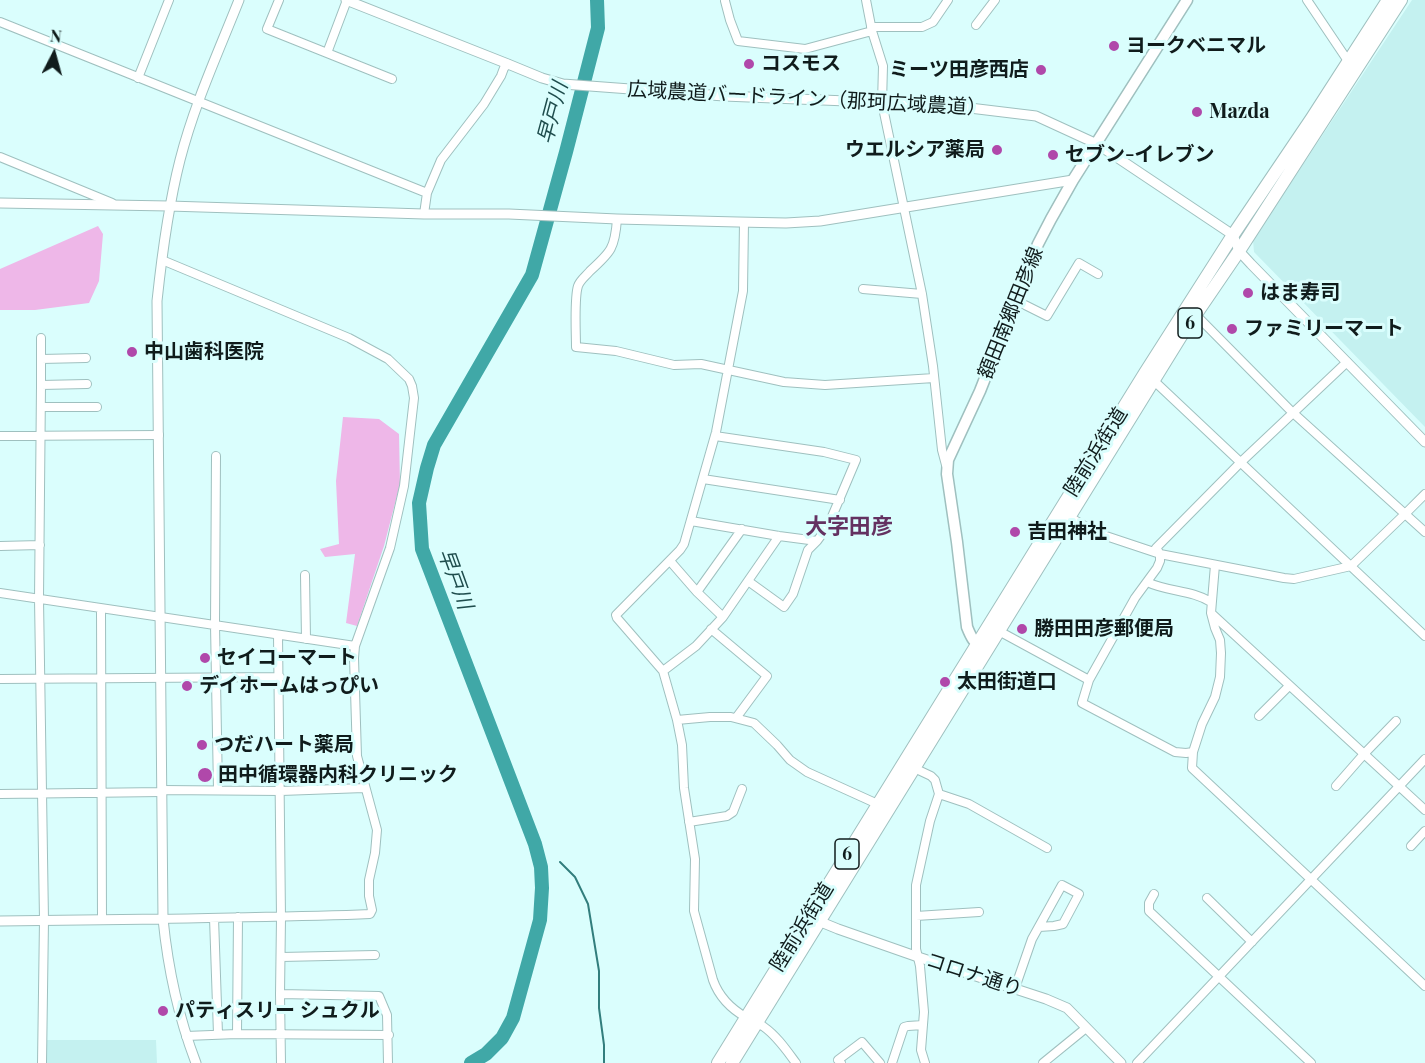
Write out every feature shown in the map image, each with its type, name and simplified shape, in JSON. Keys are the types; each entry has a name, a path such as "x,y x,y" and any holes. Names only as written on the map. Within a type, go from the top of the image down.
{"highway":[{"name":"陸前浜街道","path":"718,1063 751,1020 814,919 1149,377 1233,235 1388,0"},
{"name":"陸前浜街道","path":"1149,377 1196,315 1239,251 1401,0"},
{"name":"陸前浜街道","path":"883,807 914,768 981,647"},
{"name":"陸前浜街道","path":"732,1063 751,1020"}],"main road":[{"name":"額田南郷田彦線","path":"981,647 972,639 967,627 947,466 954,445 980,391 1038,244 1073,180 1187,0"}],"street":[{"path":"138,78 169,0"},
{"path":"196,1063 177,1004 163,920 157,301 169,206 180,158 198,102 239,0"},
{"path":"279,0 267,29 392,79"},
{"path":"327,53 346,0"},
{"name":"広域農道バードライン（那珂広域農道）","path":"346,0 542,78 563,84 724,96 945,105 1036,116 1097,144 1233,235"},
{"path":"866,0 883,66 882,103 922,294 942,450 947,466"},
{"path":"725,1 738,41 805,49 872,29 922,27 933,22 948,0"},
{"path":"975,25 995,0"},
{"path":"1306,0 1348,61"},
{"path":"0,22 427,193"},
{"path":"424,214 427,193 441,160 484,104 508,64"},
{"path":"0,157 120,205"},
{"path":"0,203 786,223 820,221 1073,180"},
{"path":"617,219 616,238 610,251 578,286 576,347 616,351 674,365 701,364 784,382 825,385 934,378"},
{"path":"744,222 743,291 715,436 684,544 616,615 616,618 663,671 677,720 695,859 694,911 712,980 726,1003 765,1027 796,1063"},
{"path":"1233,235 1239,251 1425,442"},
{"path":"0,921 282,918 370,914 372,910 369,880 377,830 357,756 354,658 355,646 390,548 404,486 414,398 412,386 409,379 388,359 162,260"},
{"path":"1015,300 1047,316 1079,263 1098,274"},
{"path":"863,289 922,294"},
{"path":"1196,315 1293,413 1425,532"},
{"path":"41,338 39,599 44,920 42,1063"},
{"path":"41,359 86,358"},
{"path":"1192,752 1175,752 1082,703 1089,680 1136,598 1157,568 1160,554 1156,548 1241,462 1347,362"},
{"path":"1149,377 1425,636"},
{"path":"42,385 87,384"},
{"path":"41,407 97,407"},
{"path":"0,436 159,435"},
{"path":"715,436 824,452 856,460 828,526 808,550 793,594 784,607 748,581"},
{"path":"216,456 215,625 218,790"},
{"path":"703,479 840,500"},
{"path":"1065,514 1097,533 1143,550 1294,579 1351,566 1425,494"},
{"path":"691,520 817,541"},
{"path":"697,592 742,529"},
{"path":"663,671 696,646 723,617 779,536"},
{"path":"0,546 40,545"},
{"path":"669,561 723,617"},
{"path":"1215,565 1211,613 1220,640 1220,677 1215,697 1192,752 1192,768 1425,986"},
{"path":"305,575 306,639"},
{"path":"1147,582 1159,588 1202,597 1211,602"},
{"path":"0,593 355,646"},
{"path":"101,609 102,920"},
{"path":"1211,613 1425,810"},
{"path":"993,628 1089,680"},
{"path":"711,629 767,676 736,718"},
{"path":"278,635 282,918 281,1063"},
{"path":"0,680 280,677"},
{"path":"1259,716 1289,686"},
{"path":"677,720 710,717 736,718 754,723 790,760 807,772 883,807"},
{"path":"1336,786 1396,721"},
{"path":"1137,1063 1425,759"},
{"path":"914,768 935,780 939,794 930,821 916,885 916,949 924,1012 921,1050 925,1063"},
{"path":"0,794 364,788"},
{"path":"689,822 727,816 733,812 742,789"},
{"path":"939,794 969,804 1047,848"},
{"path":"1411,846 1425,831"},
{"path":"1015,988 1032,939 1062,885 1079,894 1063,924 1039,927"},
{"path":"1154,894 1149,903 1149,911 1311,1063"},
{"path":"1207,898 1252,942"},
{"path":"916,916 979,912"},
{"path":"237,1034 238,917"},
{"path":"214,918 218,1034"},
{"name":"コロナ通り","path":"814,919 918,957 1015,988 1066,1008 1121,1063"},
{"path":"281,957 375,955"},
{"path":"280,994 379,996 387,1015 388,1063"},
{"path":"892,1063 904,1027 923,1025"},
{"path":"1043,1063 1086,1028"},
{"path":"186,1036 218,1034 388,1035"},
{"path":"841,1063 838,1060 862,1042 880,1063"}],"shaded area":[{"path":"1412,0 1425,0 1425,427 1254,252 1253,240"},
{"path":"98,226 103,234 99,281 89,303 35,310 0,310 0,269"},
{"path":"343,417 379,419 399,434 400,484 384,546 357,626 346,623 355,554 325,557 320,549 339,544 336,481"},
{"path":"45,1040 156,1040 157,1063 46,1063"}],"waterway":[{"name":"早戸川","path":"471,1063 486,1054 502,1038 513,1018 540,920 541,867 535,844 422,549 419,503 434,445 532,275 598,28 597,0"},
{"path":"560,862 575,877 588,904 599,971 599,1008 604,1063"}],"place":[{"name":"ヨークベニマル","path":"1114,46"},
{"name":"コスモス","path":"749,64"},
{"name":"ミーツ田彦西店","path":"1041,70"},
{"name":"Mazda","path":"1197,112"},
{"name":"ウエルシア薬局","path":"997,150"},
{"name":"セブン-イレブン","path":"1053,155"},
{"name":"はま寿司","path":"1248,293"},
{"name":"ファミリーマート","path":"1232,329"},
{"name":"中山歯科医院","path":"132,352"},
{"name":"吉田神社","path":"1015,532"},
{"name":"勝田田彦郵便局","path":"1022,629"},
{"name":"セイコーマート","path":"205,658"},
{"name":"太田街道口","path":"945,682"},
{"name":"デイホームはっぴい","path":"187,686"},
{"name":"つだハート薬局","path":"202,745"},
{"name":"田中循環器内科クリニック","path":"205,775"},
{"name":"パティスリー シュクル","path":"163,1011"}],"district":[{"name":"大字田彦","path":"849,527"}]}
